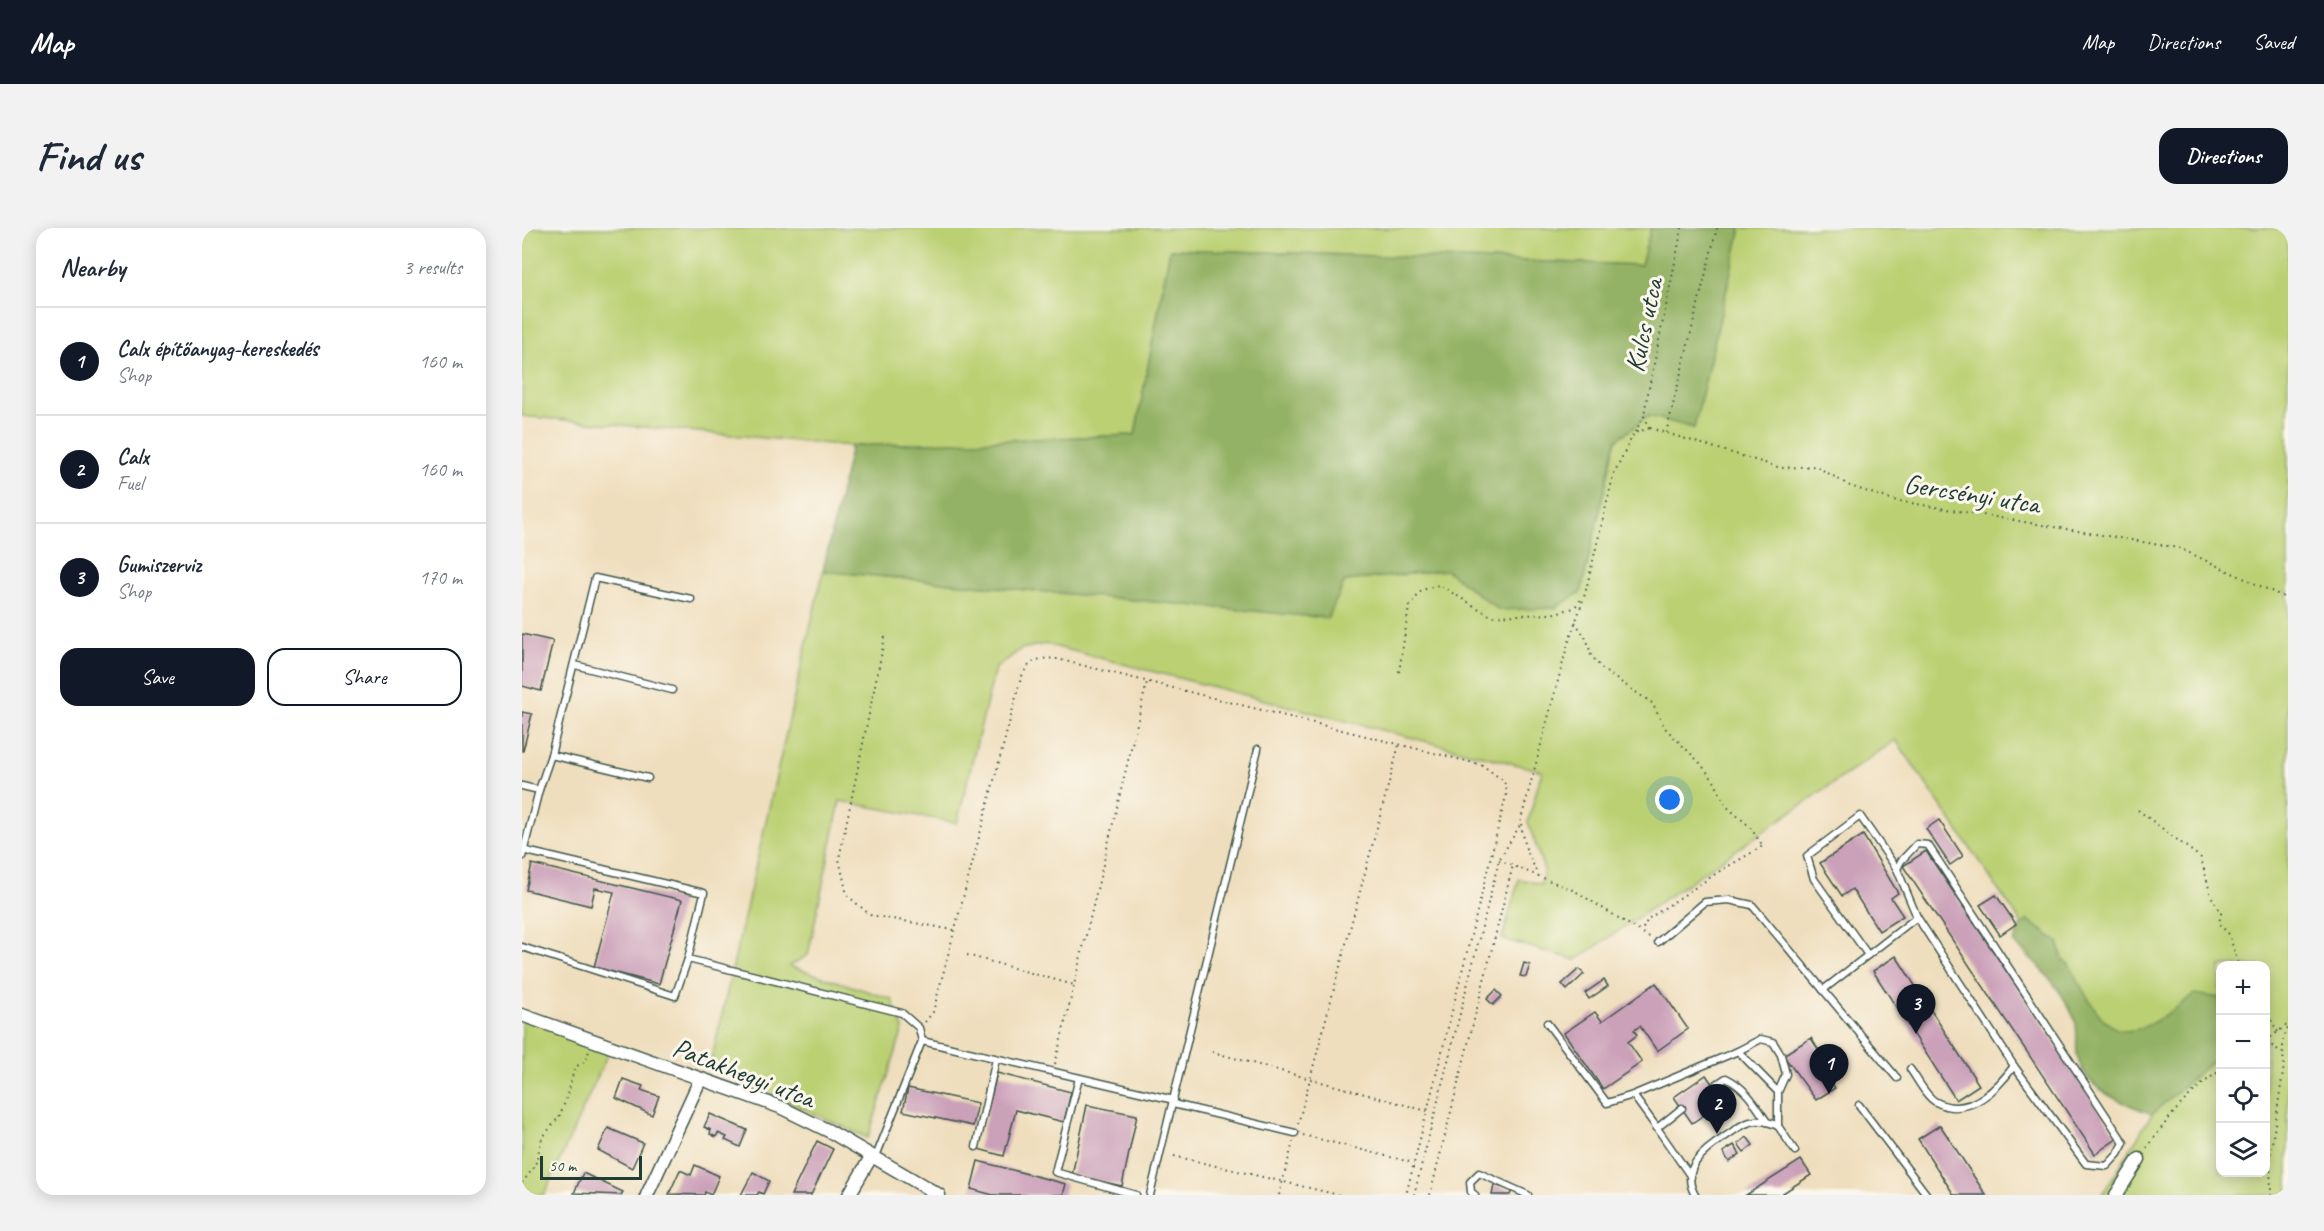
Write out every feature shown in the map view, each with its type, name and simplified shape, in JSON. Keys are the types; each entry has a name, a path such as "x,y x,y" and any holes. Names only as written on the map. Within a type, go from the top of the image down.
{"street":[{"name":"Patakhegyi utca","path":"522,1015 780,1107 829,1131 936,1194"},
{"path":"647,1195 700,1080"},
{"path":"849,1195 873,1158"},
{"path":"2116,1195 2139,1160"}],"lane":[{"path":"522,947 675,996 688,959 704,893 523,853 575,665 595,578 691,599"},
{"path":"575,665 672,690"},
{"path":"1150,1195 1258,749"},
{"path":"551,755 648,778"},
{"path":"522,786 539,790"},
{"path":"1868,955 1814,879 1808,856 1860,816 1897,869 1917,917 2014,1066 2086,1164 2107,1166 2118,1154 2124,1143 1928,845 1917,844 1901,861 1897,869"},
{"path":"1658,942 1705,902 1729,900 1752,905 1897,1078"},
{"path":"1822,990 1917,917"},
{"path":"688,959 902,1012 919,1028 922,1041 873,1158"},
{"path":"1547,1023 1607,1103 1633,1095 1761,1039 1773,1042 1781,1055 1786,1074 1778,1092 1778,1126"},
{"path":"922,1041 1295,1133"},
{"path":"1738,1051 1778,1092"},
{"path":"976,1147 996,1059"},
{"path":"1910,1069 1935,1102 1954,1107 1972,1104 1999,1086 2014,1066"},
{"path":"1079,1078 1055,1172 1136,1195"},
{"path":"1714,1086 1726,1078 1736,1083 1746,1092 1768,1122"},
{"path":"1633,1095 1690,1177 1695,1195"},
{"path":"1859,1105 1927,1195"},
{"path":"1657,1128 1682,1108"},
{"path":"1690,1177 1694,1162 1706,1149 1745,1124 1758,1120 1778,1126 1795,1151"},
{"path":"1475,1195 1471,1192 1470,1182 1476,1175 1484,1173 1528,1195"}],"path":[{"name":"Kulcs utca","path":"1650,428 1644,416 1682,228"},
{"path":"1666,433 1717,228"},
{"path":"1413,1195 1499,860 1520,823 1575,622 1585,594 1614,473 1644,416"},
{"path":"1634,433 1650,428"},
{"name":"Gercsényi utca","path":"1650,428 1781,468 1816,466 1850,486 1893,500 2179,548 2288,599"},
{"path":"1399,672 1409,607 1422,590 1439,585 1491,616 1551,614 1574,608 1585,594"},
{"path":"1575,622 1587,640 1592,655 1604,670 1652,703 1665,728 1700,763 1714,781 1726,806 1749,826 1763,846 1720,871 1648,919 1641,932"},
{"path":"885,637 839,859 847,895 870,915 954,930"},
{"path":"919,1028 933,1012 1021,678 1027,664 1041,657 1057,659 1482,765 1504,781 1507,792 1406,1195"},
{"path":"1053,1072 1147,682"},
{"path":"1279,1195 1399,745"},
{"path":"2138,810 2201,858 2211,896 2221,913 2219,924 2229,934 2237,961"},
{"path":"1520,823 1526,849 1538,875"},
{"path":"1499,860 1575,891 1658,942"},
{"path":"1431,1195 1513,865"},
{"path":"967,955 1074,985"},
{"path":"2270,1020 2278,1032"},
{"path":"2270,1038 2288,1026"},
{"path":"2271,1195 2270,1157 2274,1118 2282,1085 2283,1039 2288,1026"},
{"path":"522,1183 535,1166 542,1137 558,1117 568,1095 573,1073 589,1056 590,1040"},
{"path":"2270,1045 2283,1053"},
{"path":"1212,1052 1427,1111"},
{"path":"2139,1160 2170,1115 2202,1083 2216,1074"},
{"path":"1295,1133 1414,1163"},
{"path":"1174,1156 1339,1195"}],"green space":[{"path":"522,228 1651,228 1641,265 1170,249 1135,435 851,446 522,416"},
{"path":"1651,228 1741,228 1694,428 1649,416 1616,440 1581,592 1555,608 1499,610 1446,570 1345,581 1328,618 823,571 851,446 1135,435 1170,249 1641,265"},
{"path":"1741,228 2288,228 2288,1195 2102,1195 2152,1114 1896,740 1576,960 1502,939 1519,879 1541,884 1544,870 1528,822 1542,771 1045,644 1021,649 995,669 957,823 840,801 808,955 789,966 892,999 903,1029 868,1138 710,1067 823,571 1328,618 1345,581 1446,570 1499,610 1581,592 1616,440 1649,416 1694,428"},
{"path":"2028,920 2058,942 2063,960 2069,964 2096,1010 2107,1023 2120,1030 2133,1030 2149,1024 2194,994 2216,997 2216,1058 2152,1114 2108,1095 2098,1088 2083,1071 2078,1059 2076,1023 2063,996 2032,959 2014,943 2020,927"},
{"path":"522,1015 611,1047 544,1195 522,1195"}],"building":[{"path":"522,634 553,641 541,691 522,686"},
{"path":"522,712 532,714 523,751 522,751"},
{"path":"1939,820 1963,856 1950,865 1926,829"},
{"path":"1863,835 1898,893 1891,898 1903,916 1879,931 1852,889 1842,896 1820,863"},
{"path":"1926,851 2118,1138 2095,1154 1903,866"},
{"path":"532,864 682,900 659,984 594,967 614,892 595,888 591,906 526,890"},
{"path":"1996,895 2016,924 2000,935 1980,905"},
{"path":"1896,956 1979,1085 1956,1100 1873,971"},
{"path":"1524,963 1530,965 1526,977 1520,976"},
{"path":"1579,969 1584,974 1567,990 1562,984"},
{"path":"1604,980 1608,986 1589,999 1585,993"},
{"path":"1656,983 1688,1029 1657,1051 1640,1026 1634,1030 1637,1035 1628,1042 1642,1062 1603,1089 1564,1033 1595,1012 1602,1021"},
{"path":"1496,990 1502,996 1493,1005 1487,999"},
{"path":"1811,1038 1824,1059 1819,1062 1835,1088 1816,1100 1783,1055"},
{"path":"997,1073 1071,1092 1064,1122 1016,1110 1004,1156 978,1149"},
{"path":"1706,1075 1724,1101 1692,1123 1674,1097"},
{"path":"623,1079 643,1086 641,1090 659,1096 652,1115 616,1098"},
{"path":"908,1088 978,1103 973,1126 903,1111"},
{"path":"1087,1105 1137,1115 1122,1186 1072,1175"},
{"path":"710,1114 747,1130 740,1147 725,1140 727,1137 718,1133 716,1137 710,1134 711,1130 704,1127"},
{"path":"1940,1125 1986,1195 1954,1195 1918,1139"},
{"path":"608,1128 643,1143 632,1168 598,1150"},
{"path":"1747,1137 1753,1145 1744,1152 1738,1144"},
{"path":"817,1141 833,1149 811,1195 791,1195"},
{"path":"1734,1145 1740,1154 1729,1162 1723,1152"},
{"path":"1801,1160 1811,1175 1780,1195 1746,1195"},
{"path":"978,1161 1066,1184 1063,1195 993,1195 971,1189"},
{"path":"695,1165 719,1176 711,1195 705,1192 704,1195 669,1194 680,1170 691,1175"},
{"path":"753,1172 769,1181 763,1194 759,1192 757,1195 741,1195"},
{"path":"583,1173 623,1192 621,1195 574,1193"},
{"path":"1494,1185 1512,1190 1510,1195 1492,1195"}],"place":[{"name":"Gumiszerviz","path":"1916,1034"},
{"name":"Calx építőanyag-kereskedés","path":"1829,1094"},
{"name":"Calx","path":"1717,1134"}]}
